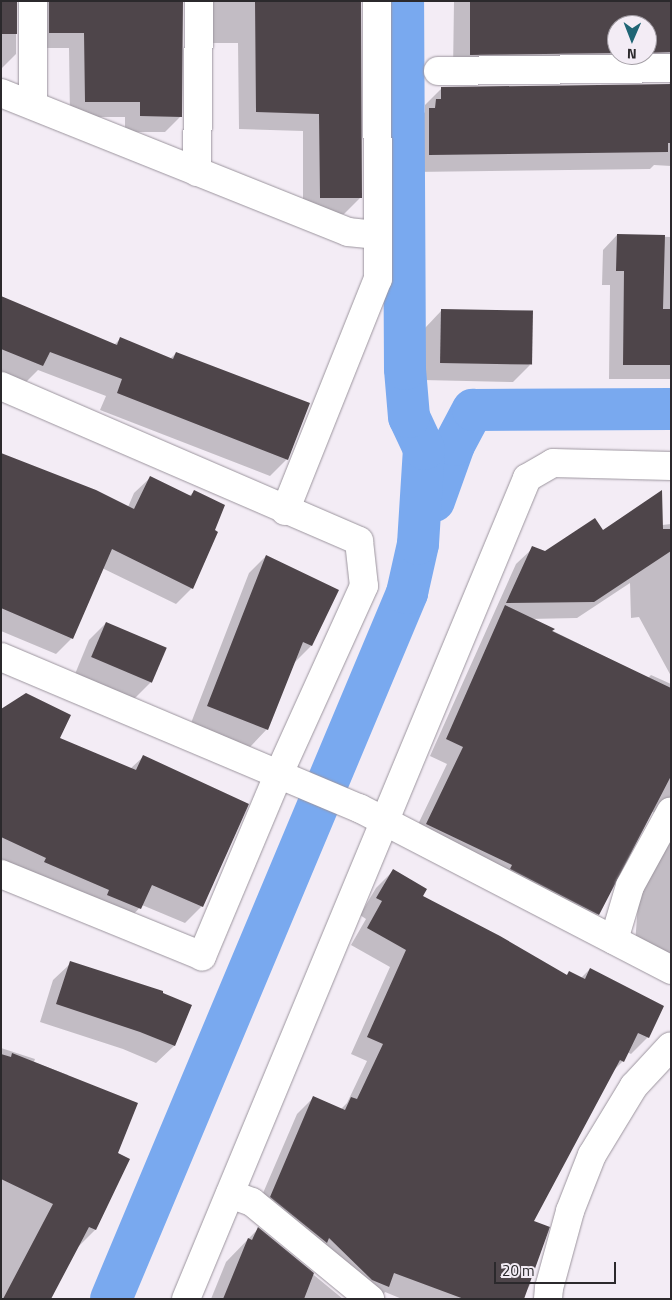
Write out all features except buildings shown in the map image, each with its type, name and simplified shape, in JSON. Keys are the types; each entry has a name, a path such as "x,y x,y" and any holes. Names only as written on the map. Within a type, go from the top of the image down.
{"street":[{"path":"33,1 33,105"},
{"path":"198,172 199,1"},
{"path":"285,511 378,279 377,1"},
{"path":"438,71 671,68"},
{"path":"1,93 348,232 378,235"},
{"path":"1,386 285,511 359,541 364,586 279,773 202,956 1,874"},
{"path":"186,1299 528,478 553,463 671,466"},
{"path":"1,657 360,808 671,970"},
{"path":"614,940 630,886 671,811"},
{"path":"548,1299 549,1288 570,1211 592,1155 634,1086 671,1046"},
{"path":"230,1194 252,1202 370,1299"}],"waterway":[{"path":"111,1299 407,593 418,544 424,449 409,417 405,369 403,1"},
{"path":"434,501 454,445 473,410 671,409"}]}
